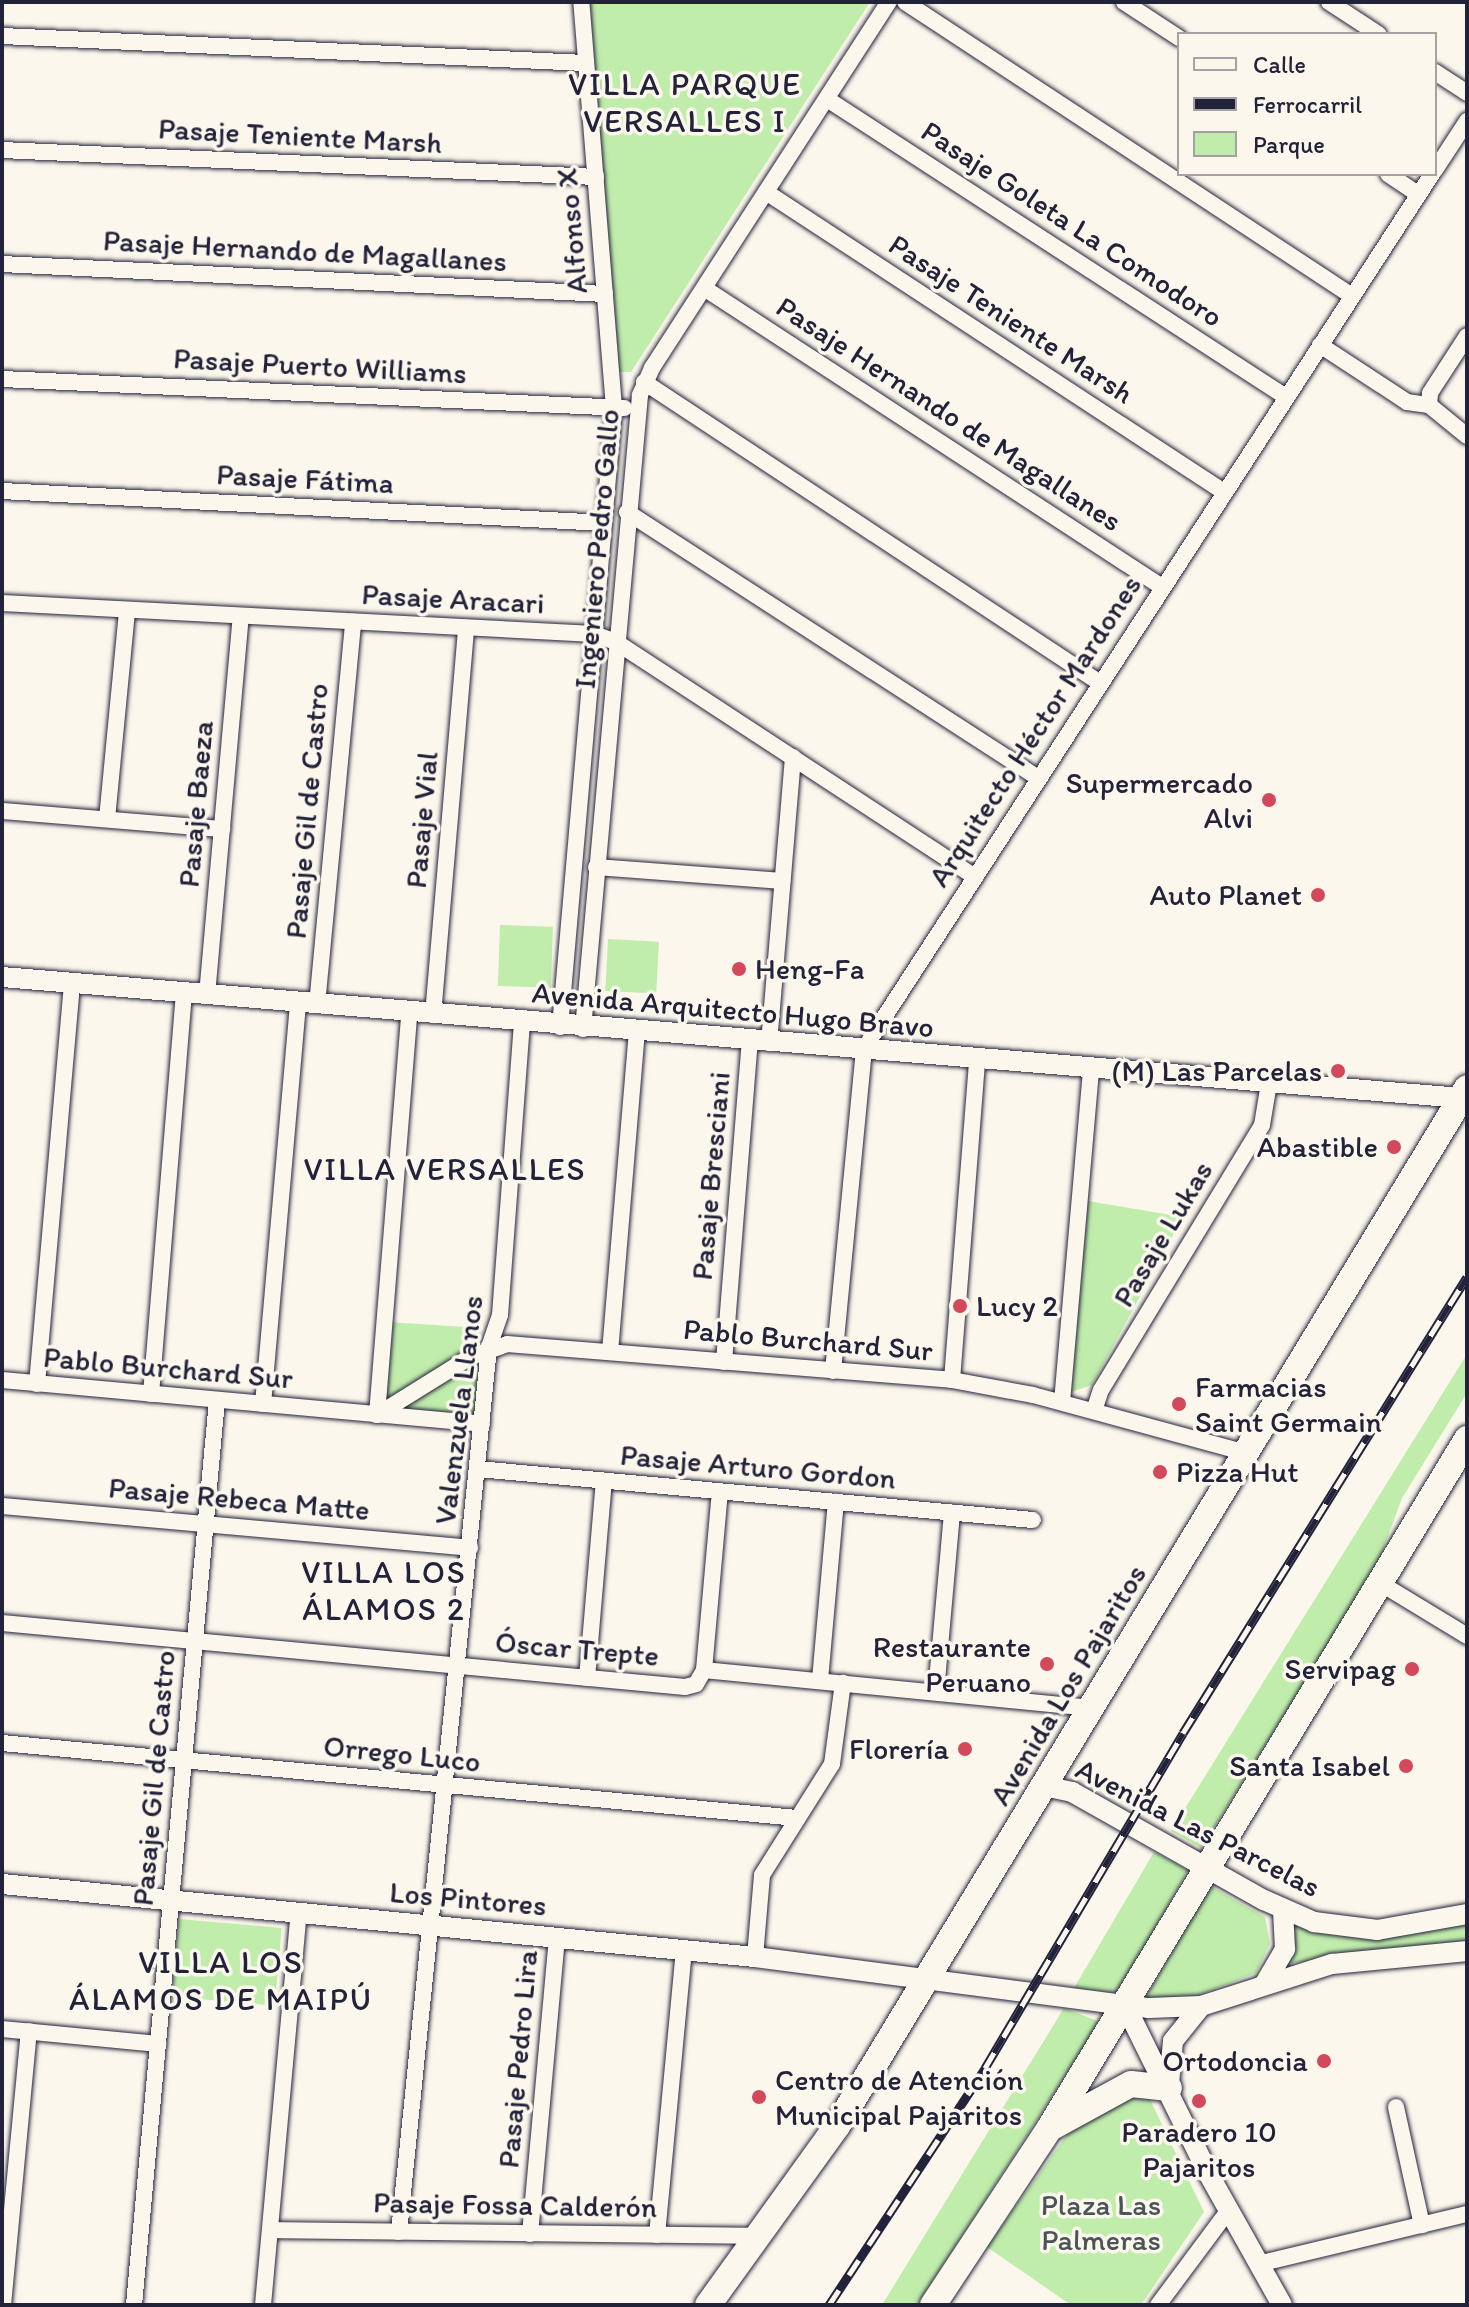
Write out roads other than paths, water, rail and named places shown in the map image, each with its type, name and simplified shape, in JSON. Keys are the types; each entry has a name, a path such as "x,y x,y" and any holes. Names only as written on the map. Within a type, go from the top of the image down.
{"main road":[{"name":"Avenida Los Pajaritos","path":"708,2305 761,2236 837,2126 1465,1096"},
{"path":"933,2305 1049,2129 1380,1583 1463,1456"},
{"path":"1049,2129 1131,2084 1169,2088"}],"street":[{"name":"Alfonso X","path":"581,2 614,408"},
{"name":"Ingeniero Pedro Gallo","path":"583,1029 636,409 644,382 889,2"},
{"path":"905,2 1352,296"},
{"path":"1124,2 1177,37"},
{"path":"1329,2 1375,32"},
{"path":"2,36 586,63"},
{"path":"1437,73 1467,93"},
{"name":"Pasaje Goleta La Comodoro","path":"827,99 1286,397"},
{"name":"Arquitecto Héctor Mardones","path":"1437,167 1467,121"},
{"name":"Pasaje Teniente Marsh","path":"2,150 596,177"},
{"path":"1391,176 1419,195"},
{"name":"Arquitecto Héctor Mardones","path":"833,1371 864,1051 974,876 1431,176"},
{"name":"Pasaje Teniente Marsh","path":"766,192 1224,492"},
{"name":"Pasaje Hernando de Magallanes","path":"2,264 605,294"},
{"name":"Pasaje Hernando de Magallanes","path":"704,288 1162,587"},
{"path":"1429,405 1430,393 1467,336"},
{"path":"1320,345 1407,402 1429,405 1467,436"},
{"name":"Pasaje Puerto Williams","path":"2,379 636,409"},
{"path":"644,382 1100,683"},
{"name":"Ingeniero Pedro Gallo","path":"560,1027 614,408"},
{"name":"Pasaje Fátima","path":"2,491 604,523"},
{"path":"627,512 1038,778"},
{"name":"Pasaje Aracari","path":"2,603 594,634 616,642 974,876"},
{"path":"107,819 127,610"},
{"name":"Pasaje Baeza","path":"207,995 241,617"},
{"name":"Pasaje Gil de Castro","path":"263,1404 353,622"},
{"name":"Pasaje Vial","path":"433,1015 466,628"},
{"name":"Pasaje Bresciani","path":"724,1362 759,1043 782,881 793,757"},
{"path":"2,811 222,829"},
{"path":"596,867 782,881"},
{"name":"Avenida Arquitecto Hugo Bravo","path":"2,977 583,1029 1465,1096"},
{"path":"37,1384 72,983"},
{"path":"151,1394 184,993"},
{"path":"377,1415 409,1013"},
{"name":"Valenzuela Llanos","path":"399,2232 424,1970 434,1926 489,1347 500,1315 522,1023"},
{"path":"610,1352 637,1033"},
{"path":"952,1380 977,1060"},
{"path":"1062,1402 1091,1069"},
{"name":"Pasaje Lukas","path":"1094,1411 1101,1390 1262,1125 1269,1083"},
{"path":"377,1415 489,1347"},
{"name":"Pablo Burchard Sur","path":"489,1347 610,1352 952,1380 1062,1402 1246,1453"},
{"name":"Pablo Burchard Sur","path":"2,1380 482,1424"},
{"name":"Pasaje Gil de Castro","path":"134,2305 217,1400"},
{"name":"Pasaje Arturo Gordon","path":"478,1469 1033,1520"},
{"path":"587,1678 604,1481"},
{"path":"720,1492 704,1670 1091,1708"},
{"path":"820,1680 836,1502"},
{"name":"Pasaje Rebeca Matte","path":"2,1506 470,1548"},
{"path":"936,1692 952,1513"},
{"path":"1380,1583 1467,1636"},
{"name":"Óscar Trepte","path":"2,1623 685,1687 696,1684 704,1670"},
{"path":"755,1957 762,1875 836,1755 843,1683"},
{"name":"Orrego Luco","path":"2,1743 797,1818"},
{"name":"Avenida Las Parcelas","path":"1044,1786 1072,1792 1283,1909 1355,1930 1395,1928 1467,1914"},
{"name":"Los Pintores","path":"2,1884 755,1957 928,1977"},
{"path":"1261,1988 1282,1959 1287,1930 1283,1909"},
{"path":"263,2305 299,1913"},
{"name":"Pasaje Pedro Lira","path":"530,2234 557,1938"},
{"path":"657,2235 684,1950"},
{"path":"928,1977 1125,2005 1201,2006 1332,1964 1467,1951"},
{"path":"1125,2005 1228,2211 1282,2305"},
{"path":"1169,2088 1173,2041 1201,2006"},
{"path":"2,2029 158,2044"},
{"path":"3,2305 29,2031"},
{"path":"1396,2107 1422,2225"},
{"path":"1158,2305 1228,2211"},
{"path":"1258,2264 1467,2214"},
{"name":"Pasaje Fossa Calderón","path":"270,2230 761,2236"}],"railway":[{"path":"829,2305 985,2068 1183,1733 1467,1277"}],"place":[{"name":"Supermercado Alvi","path":"1269,800"},
{"name":"Auto Planet","path":"1318,895"},
{"name":"Heng-Fa","path":"739,969"},
{"name":"(M) Las Parcelas","path":"1338,1071"},
{"name":"Abastible","path":"1394,1147"},
{"name":"Lucy 2","path":"960,1306"},
{"name":"Farmacias Saint Germain","path":"1179,1404"},
{"name":"Pizza Hut","path":"1160,1472"},
{"name":"Restaurante Peruano","path":"1047,1664"},
{"name":"Servipag","path":"1412,1669"},
{"name":"Florería","path":"965,1749"},
{"name":"Santa Isabel","path":"1406,1766"},
{"name":"Ortodoncia","path":"1324,2061"},
{"name":"Centro de Atención Municipal Pajaritos","path":"759,2097"},
{"name":"Paradero 10 Pajaritos","path":"1199,2101"}],"district":[{"name":"VILLA PARQUE VERSALLES I","path":"685,104"},
{"name":"VILLA VERSALLES","path":"445,1169"},
{"name":"VILLA LOS ÁLAMOS 2","path":"384,1592"},
{"name":"VILLA LOS ÁLAMOS DE MAIPÚ","path":"221,1982"}],"park label":[{"name":"Plaza Las Palmeras","path":"1101,2222"}]}
